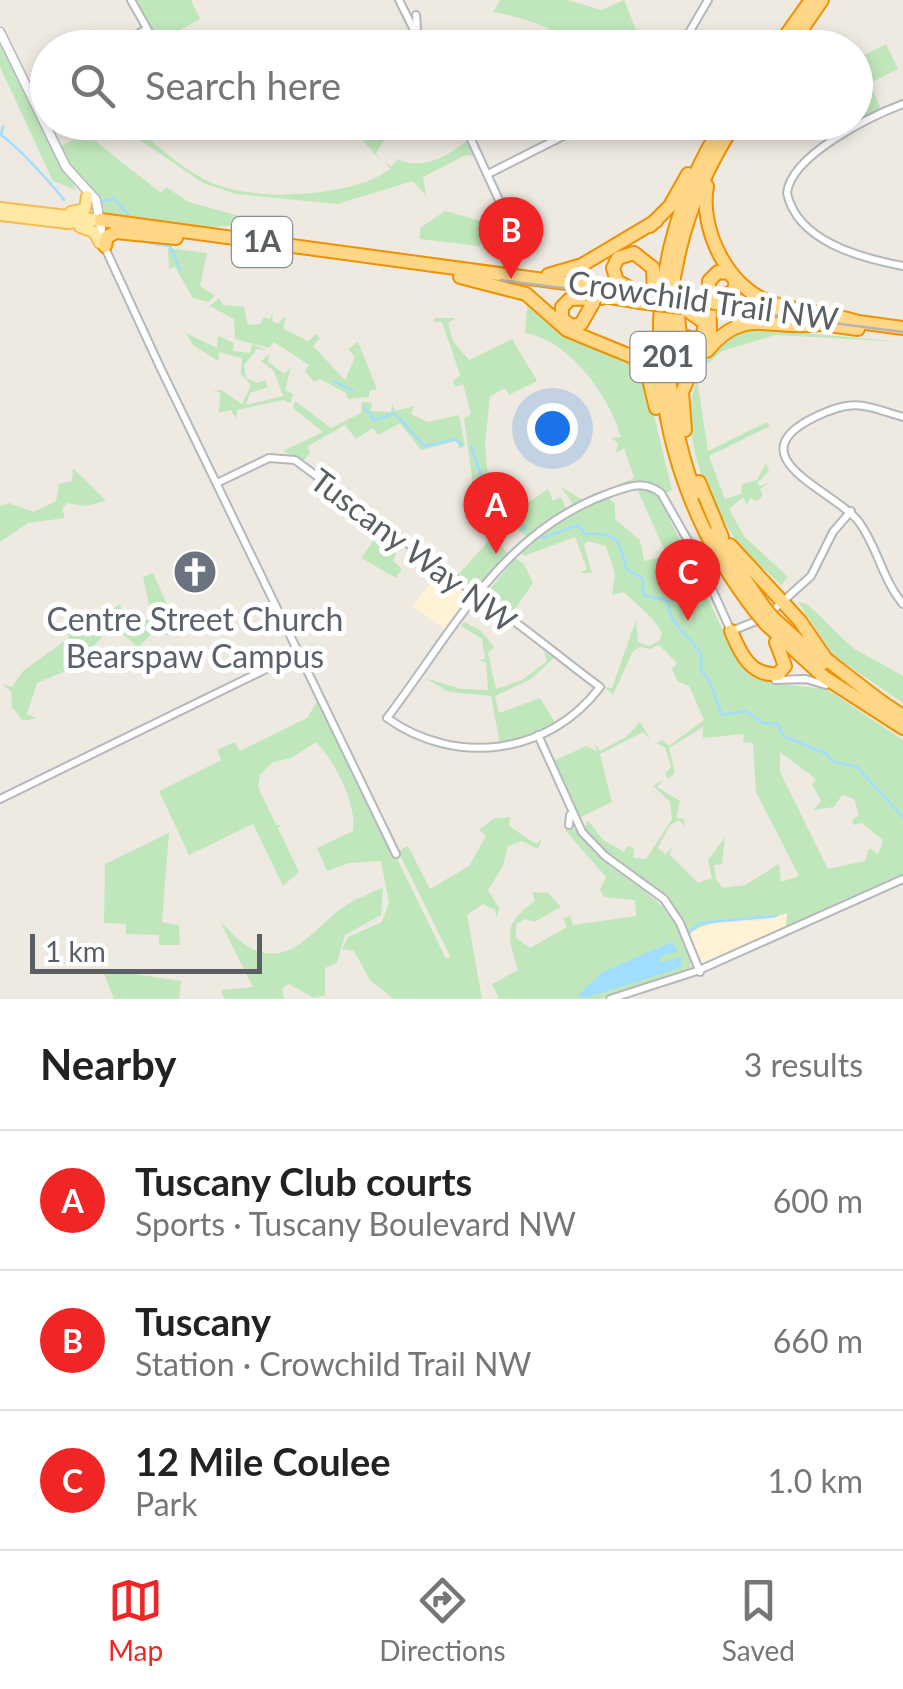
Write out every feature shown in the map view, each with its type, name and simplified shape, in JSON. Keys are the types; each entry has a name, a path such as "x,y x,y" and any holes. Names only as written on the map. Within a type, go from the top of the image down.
{"highway":[{"path":"790,30 811,0"},
{"path":"801,30 822,0"},
{"path":"623,300 574,298 563,305 562,319 572,326 581,324 593,303 600,282 619,248 656,221 673,202 711,140"},
{"name":"201","path":"714,140 691,186 670,249 660,308 660,378 670,442 687,496 746,623 903,731"},
{"name":"201","path":"728,140 702,185 685,229 672,287 670,388 695,493 717,539 749,588 746,623"},
{"path":"730,140 706,192 707,225 716,247 760,298 858,322"},
{"path":"652,321 668,232 694,164"},
{"path":"702,185 668,299 674,371 690,457 705,498 749,588"},
{"path":"432,264 556,274 582,266 656,221"},
{"name":"Crowchild Trail NW","path":"97,223 432,264 903,331"},
{"name":"Crowchild Trail NW","path":"97,223 176,238 623,300 668,299"},
{"path":"104,246 107,237 116,232 176,238"},
{"path":"656,405 652,321 653,268 637,254 618,258 613,268 617,281 668,299"},
{"path":"690,457 683,418 684,381 711,328 710,281 718,272 729,272 735,280 734,291 711,304"},
{"path":"460,276 526,294 567,330 632,356 648,375 674,482 746,623 783,652 782,671 772,675 759,671 737,645 746,623"},
{"name":"Crowchild Trail NW","path":"711,304 819,324 903,331"},
{"path":"683,418 688,379 723,334 754,321 819,324"},
{"path":"705,498 734,551 783,598 830,662 884,703"},
{"name":"201","path":"746,623 824,664 903,716"}],"main road":[{"path":"0,32 30,88"},
{"path":"0,40 30,90"},
{"path":"53,140 66,174 85,193 97,223"},
{"path":"55,140 97,223"},
{"path":"0,210 76,212 86,207 85,193"},
{"name":"1A","path":"0,210 97,223"},
{"name":"1A","path":"0,210 49,221 97,223"},
{"path":"49,221 92,230 104,246"}],"street":[{"path":"130,0 144,30"},
{"path":"401,0 416,28"},
{"path":"401,0 416,30"},
{"path":"690,30 708,0"},
{"path":"416,15 416,28"},
{"path":"873,118 902,103"},
{"path":"469,140 517,239"},
{"path":"470,140 521,252"},
{"path":"487,175 557,140"},
{"path":"834,140 792,177 787,188 789,201 807,229 870,257 903,265"},
{"path":"500,206 501,220"},
{"path":"97,223 104,246 220,483 296,655 396,854"},
{"path":"104,246 160,367"},
{"path":"152,336 153,351"},
{"path":"903,418 851,403 795,428 786,439 787,460 800,479 851,511 903,602"},
{"name":"Tuscany Way NW","path":"220,483 269,458 295,460 599,688 568,718 537,736"},
{"path":"537,736 496,748 456,747 418,736 389,718 515,545 579,504 630,486 658,490 699,560 746,623"},
{"path":"479,598 514,557 568,513 630,489 645,488 665,503 746,623"},
{"path":"568,504 579,504"},
{"path":"783,598 810,572 830,530 851,511"},
{"path":"851,511 839,522 816,570 746,623 739,658 755,673 772,679 818,682 903,731"},
{"path":"0,799 296,655"},
{"path":"537,736 570,815 597,853 664,903 697,969"},
{"path":"537,736 582,832 606,856 662,896 680,923 697,969"},
{"path":"569,825 570,815"},
{"path":"582,832 584,820"},
{"path":"622,999 903,881"},
{"path":"610,999 715,964 903,881"}],"shaded area":[{"path":"438,572 471,599 448,632 413,606"},
{"path":"788,912 786,929 703,965 687,935 701,924 768,920"}],"green space":[{"path":"133,0 191,0 200,19 180,30 150,30"},
{"path":"500,0 568,0 601,10 624,0 636,30 553,30 493,12"},
{"path":"0,43 30,101 30,132 0,67"},
{"path":"886,44 898,69 873,82 873,50"},
{"path":"873,90 882,112 873,116"},
{"path":"34,140 50,140 76,190 53,181"},
{"path":"73,140 94,140 161,193 166,187 189,202 264,223 249,220 247,225 211,227 248,235 108,216 71,172 58,147"},
{"path":"140,140 151,140 185,168 210,182 275,194 352,186 390,169 385,161 391,167 398,159 425,163 466,141 474,156 466,155 423,177 426,196 413,181 337,204 236,194 203,183"},
{"path":"362,140 384,140 376,153 380,160"},
{"path":"445,211 492,224 480,246 420,239 420,228"},
{"path":"168,248 207,253 200,286 215,296 208,302 193,298 175,267 169,269"},
{"path":"219,298 223,305 244,307 248,325 260,324 264,317 270,319 273,312 272,321 278,324 285,316 284,329 308,341 316,334 320,338 313,346 345,380 355,357 348,349 358,342 377,389 369,391 369,397 348,399 346,393 320,379 314,382 305,371 309,365 274,342 269,348 235,339 234,319 210,306"},
{"path":"528,299 557,329 575,340 624,354 645,377 672,490 659,497 739,664 771,683 827,689 903,740 903,876 786,929 787,913 709,924 687,935 664,896 606,855 584,829 588,820 602,839 624,852 628,845 634,849 633,858 646,859 672,819 670,802 653,786 663,780 657,787 680,801 676,818 684,819 685,826 679,820 670,825 658,848 665,854 672,848 670,855 698,883 712,878 708,860 725,837 722,864 714,865 716,880 723,888 745,885 779,864 781,882 799,876 756,792 753,743 743,742 744,734 703,738 703,727 669,748 675,773 668,779 665,774 671,767 665,747 656,743 663,740 669,746 704,720 689,686 677,681 672,669 677,663 659,645 633,651 613,695 604,687 612,688 636,620 638,642 649,646 659,641 662,633 624,592 612,595 615,574 606,546 587,541 584,545 592,573 580,573 587,569 575,537 524,556 520,550 530,539 515,527 490,525 474,493 464,418 471,414 463,384 455,387 453,381 460,375 442,322 433,322 435,318 456,318 448,323 453,341 469,360 512,339 537,381 509,395 505,388 490,396 485,444 489,488 503,493 512,505 506,513 519,515 523,506 548,489 553,501 561,497 566,508 536,529 540,532 607,498 615,503 615,519 640,540 644,561 667,556 635,484 573,504 561,487 583,500 634,478 624,448 616,453 618,443 611,438 621,437 597,387 557,346 525,333","holes":["780,752 816,779 812,784 821,801 813,810 834,807 842,795 854,799 859,815 852,820 854,825 862,823 883,840 878,854 869,848 865,861 828,869 780,772"]},
{"path":"749,328 903,342 775,335 722,351 704,367 698,384 708,451 767,422 770,426 709,456 725,499 741,494 742,484 757,480 766,463 769,471 758,482 759,486 769,483 760,489 763,495 757,501 750,498 747,506 743,497 729,509 744,536 788,577 781,585 742,547 720,515 696,456 691,425 693,396 702,369 720,346"},
{"path":"186,333 217,348 218,336 234,343 233,351 250,353 252,344 266,350 257,349 244,365 246,378 258,383 265,380 268,387 250,393 246,405 283,396 274,371 261,361 270,354 268,362 284,374 291,367 285,390 293,394 291,403 283,400 237,410 236,419 231,410 219,413 220,392 212,391 221,390 242,404 251,385 241,374 242,358 219,352 218,361 193,345"},
{"path":"295,401 331,428 361,413 362,402 372,403 371,411 391,412 392,403 395,411 414,406 411,414 428,422 459,415 465,446 459,449 457,441 421,450 400,423 378,435 373,428 356,439 345,425 308,446 310,453 303,462 283,451 323,432 293,408"},
{"path":"73,468 106,501 85,506 67,503 62,509 65,518 28,523 0,542 0,506 9,503 34,512 56,501 59,484 72,481"},
{"path":"378,526 400,543 393,561 402,569 396,578 361,558 374,540"},
{"path":"492,537 507,553 474,590 456,577"},
{"path":"515,558 524,564 533,583 510,616 488,600 487,593"},
{"path":"153,573 169,609 170,629 179,636 152,634 140,645 142,650 113,627 104,635 92,623 120,604 124,620 132,624 152,618 143,577"},
{"path":"798,602 807,604 853,648 903,676 903,703 833,655"},
{"path":"81,618 102,637 75,667 37,683 27,714 37,718 23,721 12,707 11,691 2,684 12,687 23,671 69,638 66,628"},
{"path":"464,622 481,631 494,647 488,653 496,689 522,680 547,661 544,652 554,658 531,679 495,696 499,713 540,698 556,724 500,744 491,696 449,692 425,678 461,689 488,690 486,662 477,660 485,659 482,639 461,626"},
{"path":"319,698 446,959 450,956 398,851 408,846 430,889 469,866 486,836 479,830 493,819 510,817 509,826 536,844 542,838 538,849 522,841 508,846 503,866 488,890 499,908 497,918 495,910 483,904 467,915 482,999 393,999 370,980 354,951 342,949 348,937 382,922 389,903 381,861 349,863 327,871 317,848 353,831 352,808 330,760 316,742 291,758 273,762 260,775 258,787 276,825 282,825 278,828 299,872 283,886 253,824 189,855 159,791 221,760 217,750 235,742 240,751 307,718"},
{"path":"640,722 651,741 643,732 600,754 612,802 579,818 551,762 586,746 597,751 594,743 600,751 626,737"},
{"path":"573,827 594,852 670,915 689,949 691,970 600,999 499,999 492,984 518,970 510,931 517,916 535,901 532,892 548,893 561,907 534,922 525,919 516,924 516,938 530,948 567,927 563,918 570,916 573,925 636,916 635,900 604,897 600,890 606,877 565,830"},
{"path":"169,833 162,922 179,925 180,945 159,945 159,935 126,934 126,924 104,923 105,864"},
{"path":"383,887 381,915 345,935 337,963 325,968 325,995 314,998 289,984 282,988 284,999 224,999 221,990 253,987 221,923 249,947 279,953 303,942 348,904"},
{"path":"102,969 181,981 179,999 114,999"}],"water":[{"path":"672,942 678,951 661,956 658,963 682,957 680,968 585,998 578,995 603,972"}],"waterway":[{"path":"3,126 1,135 64,200"},
{"path":"103,201 114,199 132,218"},
{"path":"149,243 170,246 180,269"},
{"path":"334,381 353,391"},
{"path":"365,408 374,420 393,414"},
{"path":"395,414 425,446 455,439 462,445"},
{"path":"471,446 481,475 478,492 502,507 495,513 497,521 522,524 526,529"},
{"path":"542,538 578,525 585,534 613,537 627,570 642,578 644,595 667,601 672,619 701,653 701,670 709,680 722,715 746,711 763,723 778,724 783,736 827,754 832,761 857,767 903,817"},
{"path":"689,933 700,923 776,916"}],"tram line":[{"path":"501,280 903,332"}],"place":[{"name":"Tuscany","path":"511,279"},
{"name":"Tuscany Club courts","path":"496,554"},
{"name":"Centre Street Church Bearspaw Campus","path":"195,572"},
{"name":"12 Mile Coulee","path":"688,621"}]}
